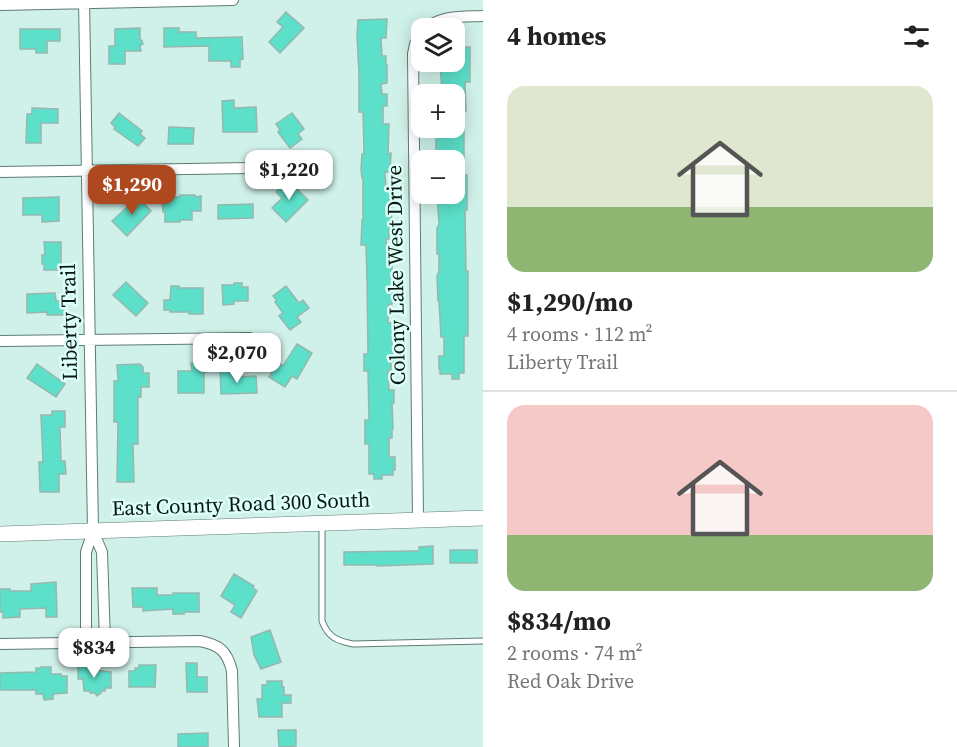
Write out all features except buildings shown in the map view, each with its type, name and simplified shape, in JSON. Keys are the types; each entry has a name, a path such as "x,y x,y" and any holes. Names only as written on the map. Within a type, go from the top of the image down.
{"street":[{"path":"0,5 233,0"},
{"name":"Liberty Trail","path":"85,2 93,531 102,552 105,642"},
{"path":"449,18 482,16"},
{"name":"Colony Lake West Drive","path":"413,72 418,519"},
{"path":"0,172 250,168"},
{"path":"0,341 250,338"},
{"name":"East County Road 300 South","path":"0,534 483,518"},
{"path":"86,642 86,552 93,531"},
{"path":"0,644 200,641 213,644 229,659 232,671 234,747"}],"lane":[{"path":"322,523 322,621 331,637 353,644 483,641"}]}
